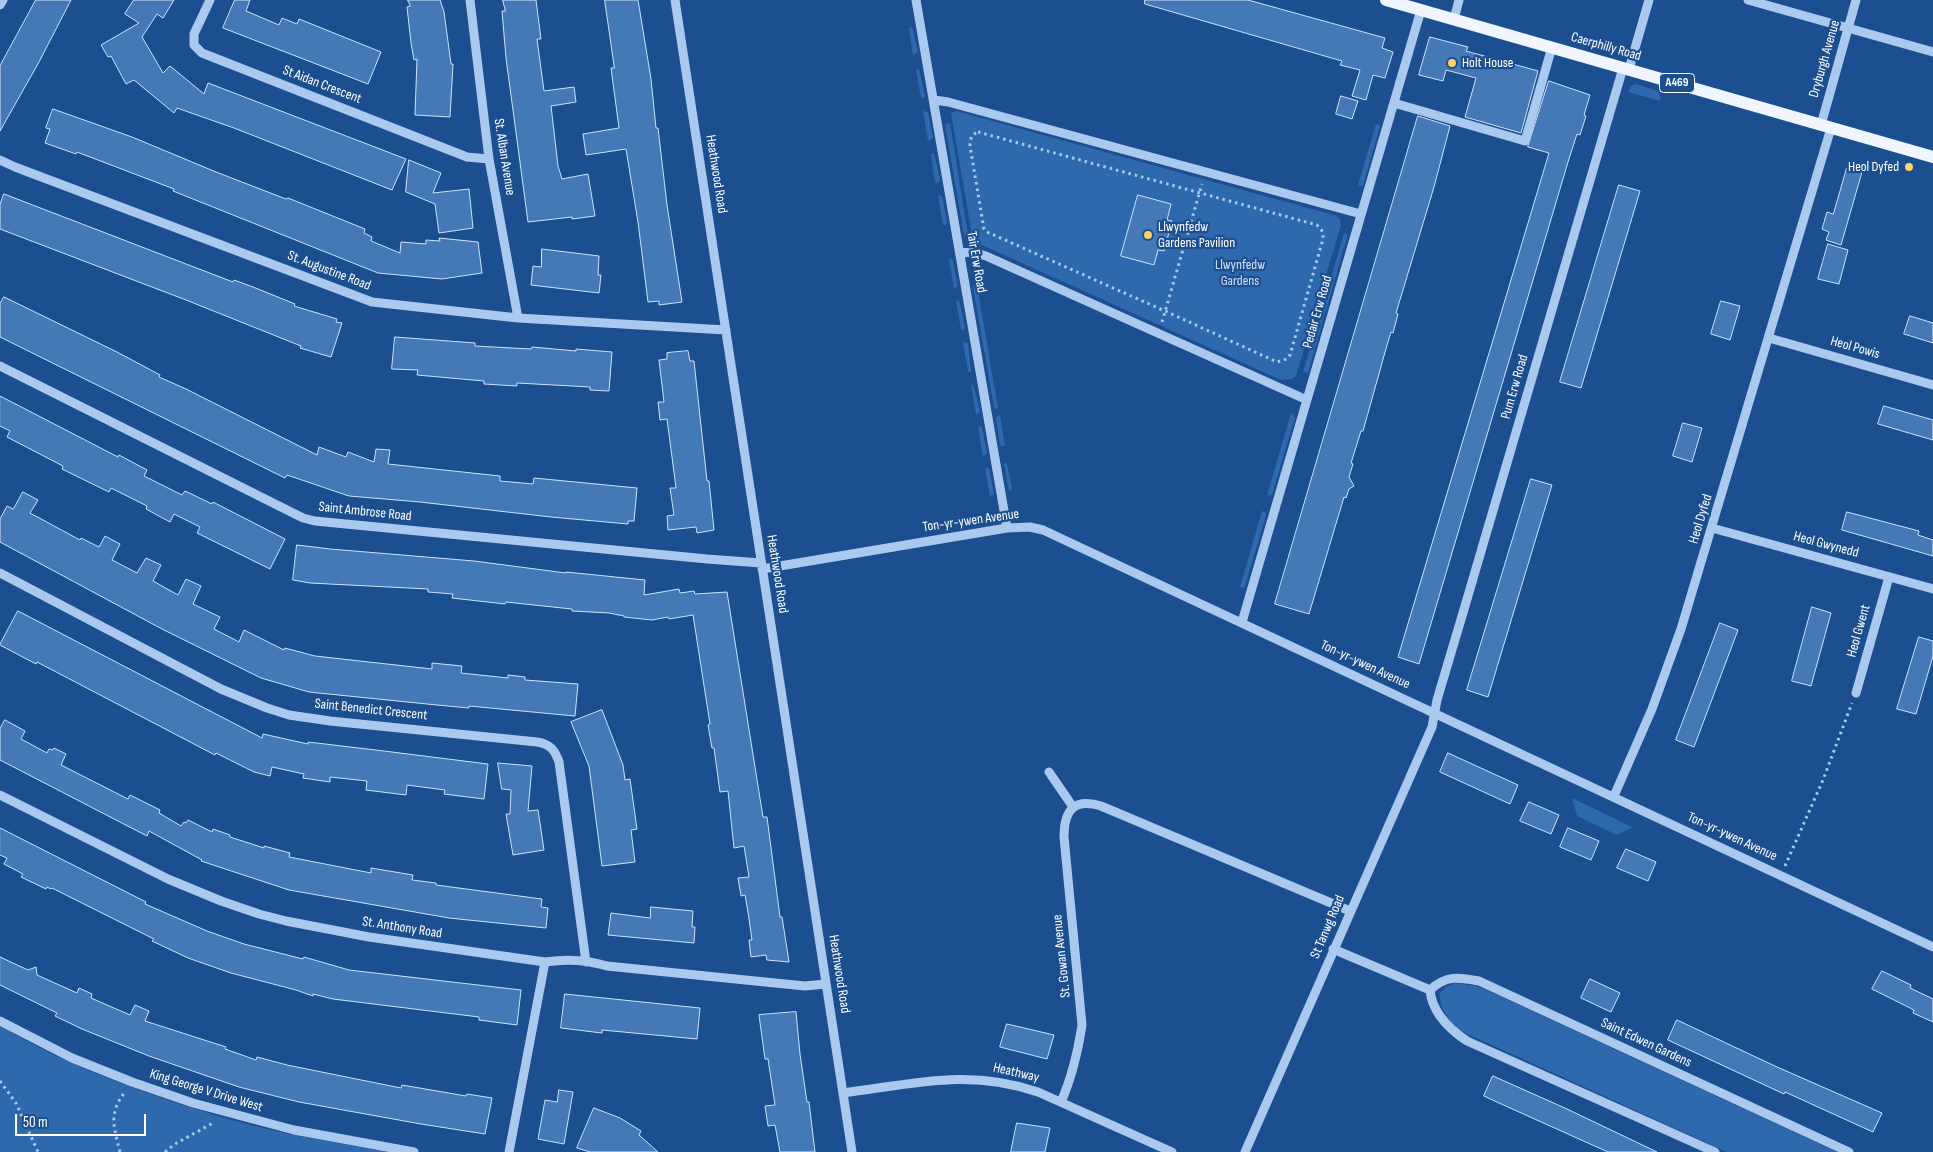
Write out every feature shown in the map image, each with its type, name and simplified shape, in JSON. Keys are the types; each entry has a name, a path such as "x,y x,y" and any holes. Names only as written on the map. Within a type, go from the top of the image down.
{"main road":[{"name":"Caerphilly Road","path":"1386,0 1933,158"}],"street":[{"path":"0,5 3,0"},
{"name":"St Aidan Crescent","path":"210,0 194,34 194,45 202,53 467,157 489,159"},
{"name":"St. Alban Avenue","path":"470,0 489,159 518,318"},
{"name":"Heathwood Road","path":"675,0 852,1152"},
{"name":"Tair Erw Road","path":"916,0 1007,528"},
{"path":"1454,19 1459,0"},
{"name":"Pum Erw Road","path":"1435,714 1626,69 1649,0"},
{"path":"1748,0 1933,52"},
{"name":"Dryburgh Avenue","path":"1826,127 1856,0"},
{"name":"Pedair Erw Road","path":"1242,622 1421,10"},
{"path":"1394,103 1525,141 1552,47"},
{"path":"934,100 948,102 1361,214"},
{"name":"Heol Dyfed","path":"1614,796 1662,681 1681,629 1769,338 1826,127"},
{"name":"St. Augustine Road","path":"0,160 372,302 518,318 726,330"},
{"path":"961,253 972,252 986,256 1307,400"},
{"name":"Heol Powis","path":"1769,338 1933,385"},
{"name":"Saint Ambrose Road","path":"0,366 304,518 316,521 762,566"},
{"name":"Ton-yr-ywen Avenue","path":"762,566 1007,528 1030,527 1059,537 1933,946"},
{"name":"Heol Gwynedd","path":"1712,528 1933,589"},
{"name":"Saint Benedict Crescent","path":"0,573 221,689 267,708 330,721 537,742 550,746 556,753 559,762 586,962"},
{"name":"Heol Gwent","path":"1856,693 1889,577"},
{"name":"St Tanwg Road","path":"1245,1152 1432,726 1435,714"},
{"path":"1049,772 1073,807 1080,803 1089,802 1101,806 1350,911"},
{"name":"St. Anthony Road","path":"0,795 168,879 221,901 286,921 369,937 545,962 560,960 586,962 607,966 805,986 826,984"},
{"name":"St. Gowan Avenue","path":"1061,1102 1080,1041 1082,1025 1064,837 1064,824 1067,814 1073,807"},
{"path":"1333,949 1430,990 1435,1010 1456,1034 1468,1041 1715,1152"},
{"path":"510,1152 545,962"},
{"name":"Saint Edwen Gardens","path":"1430,990 1439,981 1450,978 1466,978 1479,981 1849,1152"},
{"name":"King George V Drive West","path":"0,1020 72,1058 132,1082 235,1116 294,1130 414,1152"},
{"name":"Heathway","path":"843,1094 916,1081 956,1079 1020,1085 1172,1152"}],"path":[{"path":"978,132 1200,192 1317,225 1321,228 1323,232 1322,239 1290,355 1287,359 1276,362 987,232 984,229 970,140 973,134 978,132"},
{"path":"1161,326 1203,179"},
{"path":"1781,875 1824,780 1856,693"},
{"path":"0,1081 16,1103 38,1152"},
{"path":"120,1152 113,1122 114,1111 120,1098 132,1082"},
{"path":"165,1152 211,1123 220,1125"}],"green space":[{"path":"912,27 918,52 913,55 909,28"},
{"path":"919,69 924,98 921,98 916,70"},
{"path":"1635,84 1658,91 1661,98 1660,101 1628,92 1631,86"},
{"path":"923,111 928,112 933,138 928,141"},
{"name":"Llwynfedw Gardens","path":"956,111 1337,216 1340,219 1341,225 1296,376 1292,379 1281,380 973,241 951,113"},
{"path":"950,123 968,235 964,236 945,124"},
{"path":"1376,124 1380,126 1363,186 1358,185"},
{"path":"934,153 940,179 939,182 935,183 931,154"},
{"path":"938,195 942,196 946,225 943,225"},
{"path":"1344,233 1348,234 1308,373 1303,372"},
{"path":"952,258 958,286 954,289 949,259"},
{"path":"974,285 977,285 998,408 996,409 994,407"},
{"path":"959,300 964,330 961,330 956,301"},
{"path":"963,342 968,343 971,372 968,372"},
{"path":"973,384 980,412 976,415 971,385"},
{"path":"1291,413 1295,417 1272,495 1267,496"},
{"path":"1000,414 1005,446 1000,445 996,418"},
{"path":"978,426 982,427 987,453 983,457"},
{"path":"1007,463 1012,489 1009,491 1004,464"},
{"path":"985,468 989,468 994,494 990,497"},
{"path":"1262,511 1266,515 1243,588 1240,587"},
{"path":"1572,798 1633,827 1617,835 1577,816"},
{"path":"1455,983 1476,986 1493,993 1837,1152 1727,1152 1461,1031 1446,1014 1440,999 1440,993 1446,987"},
{"path":"0,1026 50,1053 87,1069 187,1106 267,1129 388,1152 0,1152"}],"building":[{"path":"36,0 71,0 0,131 0,66"},
{"path":"134,0 174,0 163,18 157,14 142,37 163,73 170,66 204,94 208,83 406,159 392,190 234,128 177,108 174,113 134,80 126,84 111,56 108,57 101,45 139,23 125,14"},
{"path":"235,0 250,0 246,11 279,25 282,18 297,24 299,19 381,52 368,84 223,28"},
{"path":"408,0 440,0 444,12 451,64 453,64 450,117 415,115 417,59 414,60 411,43 407,7 410,6"},
{"path":"503,0 536,0 541,39 537,39 544,91 574,87 576,102 551,106 558,166 562,179 588,174 595,216 528,222 506,58 502,11 505,11"},
{"path":"605,0 638,0 682,302 659,305 659,301 648,302 626,149 586,155 583,134 619,128 611,68 614,68"},
{"path":"1145,0 1248,0 1385,38 1382,48 1393,52 1385,78 1373,75 1366,100 1352,96 1360,70 1340,65 1342,61 1145,4"},
{"path":"1430,37 1468,47 1466,51 1538,71 1521,133 1465,117 1476,78 1446,70 1443,81 1419,75"},
{"path":"1549,81 1590,95 1584,115 1586,116 1580,135 1577,134 1568,162 1419,664 1398,657 1549,153 1528,147"},
{"path":"1341,96 1358,101 1352,119 1336,114"},
{"path":"53,109 132,137 216,172 365,229 364,233 372,237 371,241 400,253 401,242 426,244 426,240 440,241 439,238 478,242 482,273 442,279 378,273 173,191 174,189 77,152 76,154 45,143 50,129 46,128"},
{"path":"1418,116 1450,126 1434,187 1396,313 1398,314 1393,333 1391,332 1363,431 1361,431 1351,463 1353,464 1349,477 1354,486 1349,489 1346,498 1344,497 1309,614 1275,604"},
{"path":"409,160 441,173 433,193 469,189 473,228 439,233 435,204 406,192"},
{"path":"1847,168 1862,172 1841,245 1826,240 1829,232 1822,229 1827,212 1833,214"},
{"path":"1619,185 1640,191 1581,388 1560,382"},
{"path":"4,194 233,282 234,280 253,287 295,304 294,306 337,319 336,322 342,323 331,357 300,348 301,346 186,300 0,229 0,205"},
{"name":"Llwynfedw Gardens Pavilion","path":"1138,195 1171,204 1167,220 1172,221 1164,251 1158,250 1154,265 1121,256"},
{"path":"1828,244 1848,250 1839,284 1818,279"},
{"path":"542,249 599,256 598,275 601,275 599,293 531,285 533,266 541,267"},
{"path":"4,297 117,352 160,375 159,377 317,455 319,447 346,457 348,452 374,462 376,449 390,450 388,464 500,476 500,481 533,484 534,478 637,488 634,521 628,521 628,524 349,496 287,475 285,478 0,337 0,304"},
{"path":"1721,301 1740,306 1730,340 1711,334"},
{"path":"1910,316 1933,323 1933,343 1904,334"},
{"path":"395,337 475,343 475,346 612,352 609,391 590,390 590,387 517,383 517,386 484,384 484,381 417,375 418,370 392,369"},
{"path":"688,351 690,361 694,361 714,530 697,533 696,527 668,530 667,516 674,515 670,488 676,488 667,419 660,420 658,402 664,402 659,360 667,359 667,353"},
{"path":"0,396 147,470 144,476 182,495 185,491 212,504 213,502 285,539 270,569 197,533 200,527 174,514 170,522 146,509 147,506 111,488 109,492 62,469 63,466 7,437 10,431 0,426"},
{"path":"1884,406 1933,420 1933,440 1878,424"},
{"path":"1683,423 1702,428 1692,462 1673,456"},
{"path":"1531,479 1552,485 1488,697 1467,690"},
{"path":"23,492 38,500 30,513 80,540 81,538 99,547 105,536 120,544 112,560 137,573 146,558 161,565 153,581 178,595 186,579 201,586 193,604 220,617 214,629 239,642 244,630 284,650 285,648 315,656 432,669 432,663 462,666 461,673 508,678 508,675 525,677 525,680 578,684 575,716 469,706 469,708 309,692 261,678 162,629 0,542 0,519 7,506 13,509"},
{"path":"1847,512 1919,531 1918,535 1933,540 1933,556 1842,530"},
{"path":"297,545 474,561 566,573 645,580 644,595 679,589 680,593 694,591 695,594 727,592 763,817 767,817 780,917 782,917 789,962 767,960 766,955 751,957 749,940 752,940 748,912 745,895 741,896 738,878 749,877 744,846 734,848 728,791 720,792 714,748 712,748 708,725 710,724 693,615 652,620 624,617 609,613 572,611 572,609 452,598 453,594 428,592 428,589 310,583 293,580"},
{"path":"1812,607 1831,613 1811,686 1792,681"},
{"path":"18,611 262,738 263,734 308,744 308,742 488,764 484,799 444,794 445,790 407,785 406,795 366,790 367,781 330,777 330,782 303,778 304,774 272,767 270,776 254,772 216,753 215,755 37,662 36,664 0,645"},
{"path":"1720,623 1738,630 1694,747 1676,740"},
{"path":"1919,637 1933,641 1933,656 1916,714 1897,709"},
{"path":"602,710 623,765 625,780 630,779 637,829 631,830 635,862 602,866 589,766 571,722"},
{"path":"5,720 25,731 21,739 47,753 49,749 53,750 54,748 66,754 61,765 128,799 130,795 160,810 159,813 181,826 188,820 212,832 213,829 230,835 230,837 264,848 264,846 290,853 289,857 371,873 371,868 413,875 412,880 436,883 436,885 542,899 541,907 548,908 546,928 449,918 289,890 201,861 149,831 147,836 0,760 0,729"},
{"path":"1448,753 1518,785 1510,804 1440,772"},
{"path":"498,763 532,766 528,811 538,810 544,850 513,855 506,814 510,814 511,790 502,789"},
{"path":"1529,802 1559,815 1551,834 1520,821"},
{"path":"0,828 146,902 145,904 207,931 244,944 303,959 304,957 349,970 521,990 517,1025 479,1020 479,1017 333,999 313,994 313,996 231,973 188,958 52,888 47,887 46,889 21,877 23,874 4,864 7,858 0,855"},
{"path":"1568,828 1599,841 1591,860 1560,847"},
{"path":"1626,849 1656,862 1648,881 1617,868"},
{"path":"651,907 693,911 694,943 608,935 611,913 650,918"},
{"path":"0,957 28,970 36,967 37,975 77,993 79,988 92,994 91,998 130,1015 135,1005 149,1011 145,1021 226,1047 225,1049 256,1060 257,1057 287,1065 401,1088 402,1085 466,1096 467,1094 492,1098 485,1134 299,1102 239,1087 149,1056 82,1029 55,1016 57,1013 0,985"},
{"path":"1882,971 1911,985 1910,988 1933,999 1933,1022 1913,1013 1914,1010 1872,989"},
{"path":"1590,979 1620,993 1611,1012 1581,998"},
{"path":"565,994 700,1008 697,1039 602,1030 602,1033 561,1028"},
{"path":"796,1012 800,1054 807,1102 809,1102 815,1152 780,1152 775,1125 768,1126 765,1106 775,1105 768,1059 765,1059 759,1015"},
{"path":"1677,1020 1882,1113 1873,1132 1785,1092 1784,1094 1668,1040"},
{"path":"1007,1024 1054,1035 1047,1059 1000,1047"},
{"path":"1493,1076 1657,1152 1608,1152 1499,1103 1484,1096"},
{"path":"559,1090 573,1092 564,1144 538,1139 545,1100 557,1102"},
{"path":"594,1108 620,1118 641,1131 639,1135 658,1152 590,1152 577,1148"},
{"path":"1017,1123 1050,1128 1045,1152 1011,1152"}],"place":[{"name":"Holt House","path":"1452,63"},
{"name":"Heol Dyfed","path":"1909,167"},
{"name":"Llwynfedw Gardens Pavilion","path":"1148,235"}]}
